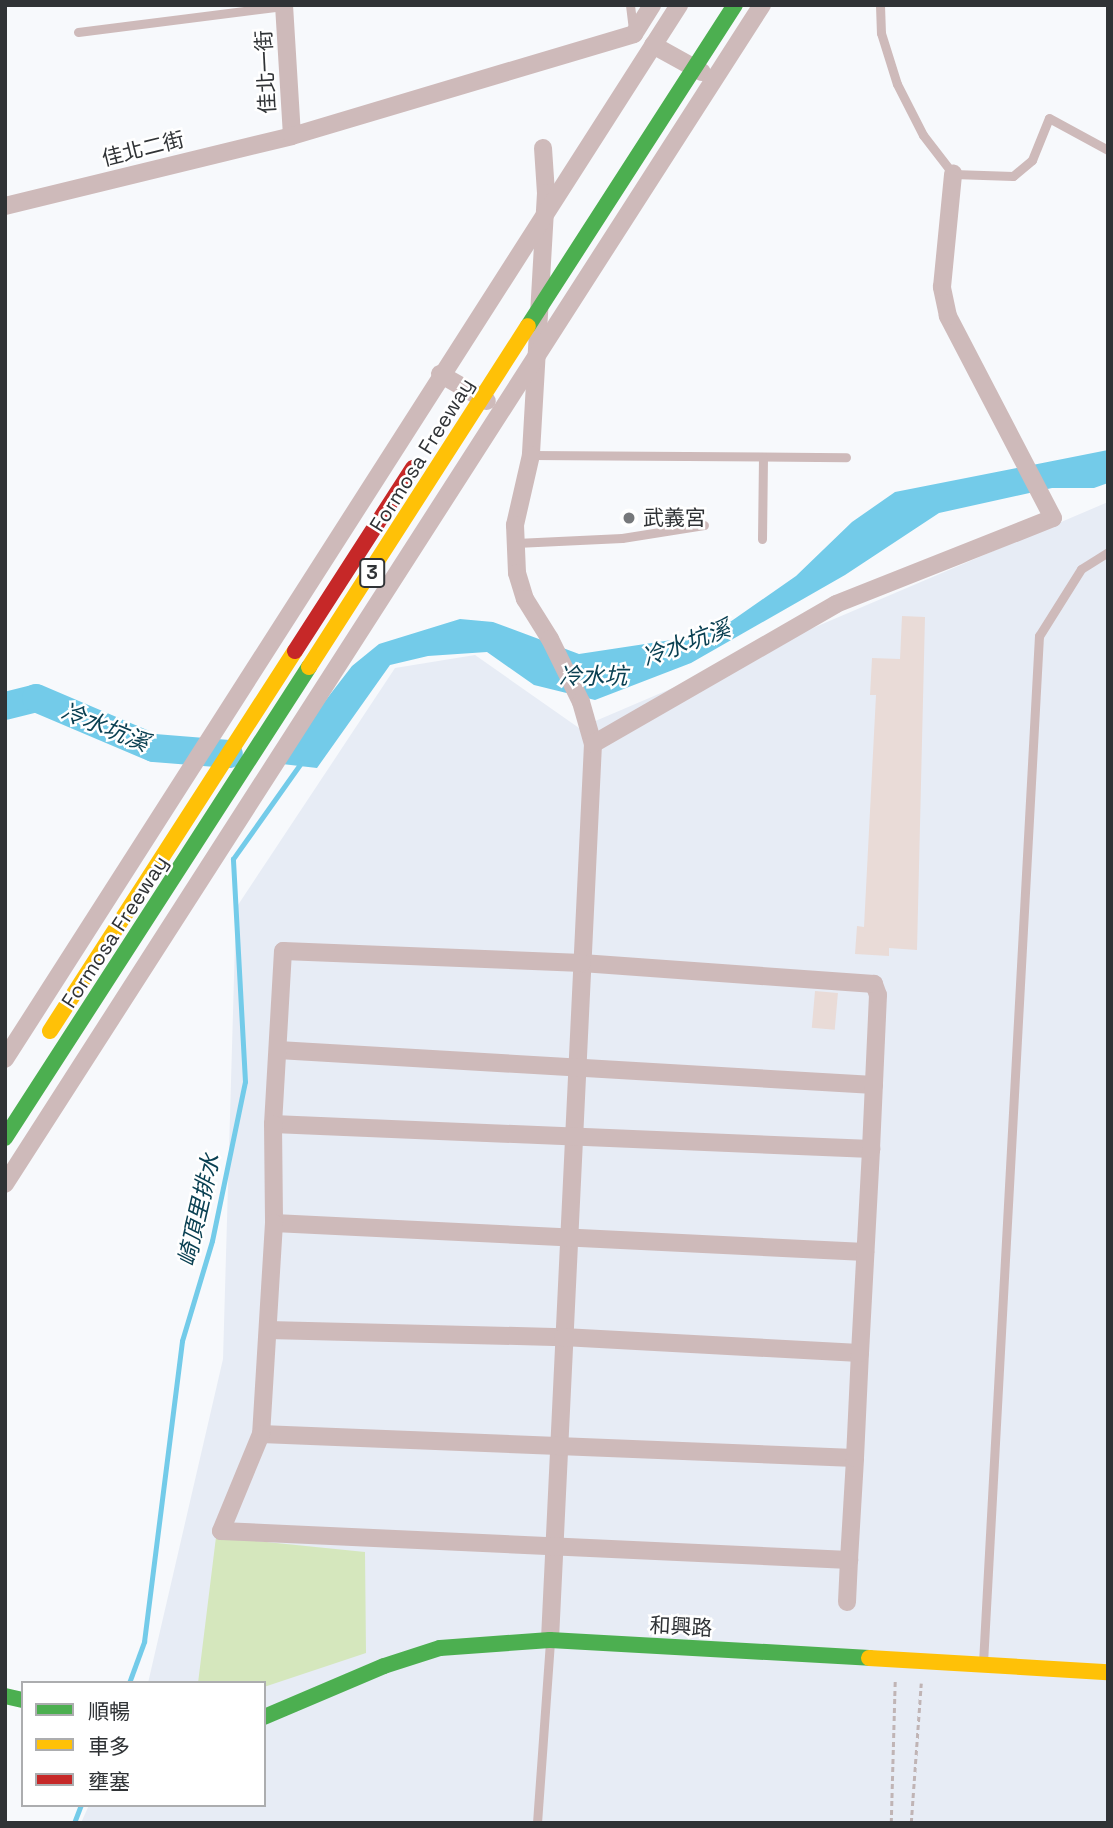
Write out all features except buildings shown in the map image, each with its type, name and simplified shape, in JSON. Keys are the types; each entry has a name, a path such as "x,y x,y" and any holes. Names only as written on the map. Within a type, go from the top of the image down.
{"main road":[{"name":"Formosa Freeway","path":"5,1138 240,780 734,5"},
{"path":"666,75 689,40"},
{"path":"523,296 561,238"},
{"name":"Formosa Freeway","path":"456,401 471,378"},
{"name":"Formosa Freeway","path":"43,1042 426,448"},
{"name":"和興路","path":"266,1716 312,1700 384,1666 440,1648 550,1640 1108,1672"}],"street":[{"path":"634,34 652,5"},
{"path":"5,1059 545,209 679,5"},
{"path":"5,1184 762,5"},
{"name":"佳北一街","path":"285,6 292,136"},
{"name":"佳北二街","path":"5,206 292,136 634,34"},
{"path":"653,45 715,79"},
{"path":"543,148 545,209 531,455 515,525 517,573 524,600 550,639 581,702 593,744 552,1546 550,1640"},
{"path":"593,744 836,604 1053,518 948,316 942,287 953,174"},
{"path":"440,374 502,410"},
{"path":"251,673 312,707"},
{"path":"847,1602 878,995 874,984 582,963 283,951 274,1124 274,1223 261,1434 221,1531 849,1560"},
{"path":"68,960 128,993"},
{"path":"278,1051 874,1084"},
{"path":"274,1124 573,1134 871,1149"},
{"path":"274,1223 568,1240 865,1252"},
{"path":"268,1330 563,1337 860,1353"},
{"path":"261,1434 855,1458"}],"lane":[{"path":"630,5 634,34"},
{"path":"880,5 881,33 897,84 923,135 953,174 1013,176 1032,160 1049,118 1108,150"},
{"path":"78,32 285,6"},
{"path":"531,455 846,457"},
{"path":"762,539 764,457"},
{"path":"516,543 622,538 704,525"},
{"path":"983,1665 1039,636 1082,569 1108,552"},
{"path":"537,1823 550,1640"}],"path":[{"path":"891,1823 895,1677"},
{"path":"911,1823 922,1679"}],"shaded area":[{"path":"1108,502 1108,1823 81,1823 88,1807 266,1807 266,1681 148,1681 223,1359 236,908 395,668 475,655 579,728"}],"green space":[{"path":"216,1537 365,1552 366,1653 266,1686 266,1681 198,1681"}],"water":[{"name":"冷水坑","path":"1108,450 1108,483 1094,488 1052,488 939,513 845,575 691,663 595,700 534,685 487,652 428,656 390,665 317,768 282,764 292,744 352,666 379,644 460,619 493,622 579,654 678,639 730,622 796,576 852,522 895,492"}],"waterway":[{"name":"冷水坑溪","path":"5,706 36,698 154,748 229,754"},
{"name":"崎頂里排水","path":"130,1681 144,1642 182,1341 212,1241 245,1082 233,859 301,763"},
{"name":"崎頂里排水","path":"74,1823 80,1807"}],"traffic: fast":[{"path":"528,326 735,5"},
{"path":"5,1138 309,667"},
{"path":"266,1716 384,1666 440,1648 550,1640 869,1658"},
{"path":"5,1696 21,1700"}],"traffic: slow":[{"path":"309,667 528,326"},
{"path":"50,1031 295,651"},
{"path":"869,1658 1108,1672"}],"traffic: jam":[{"path":"295,651 413,468"}],"place":[{"name":"武義宮","path":"629,518"}]}
